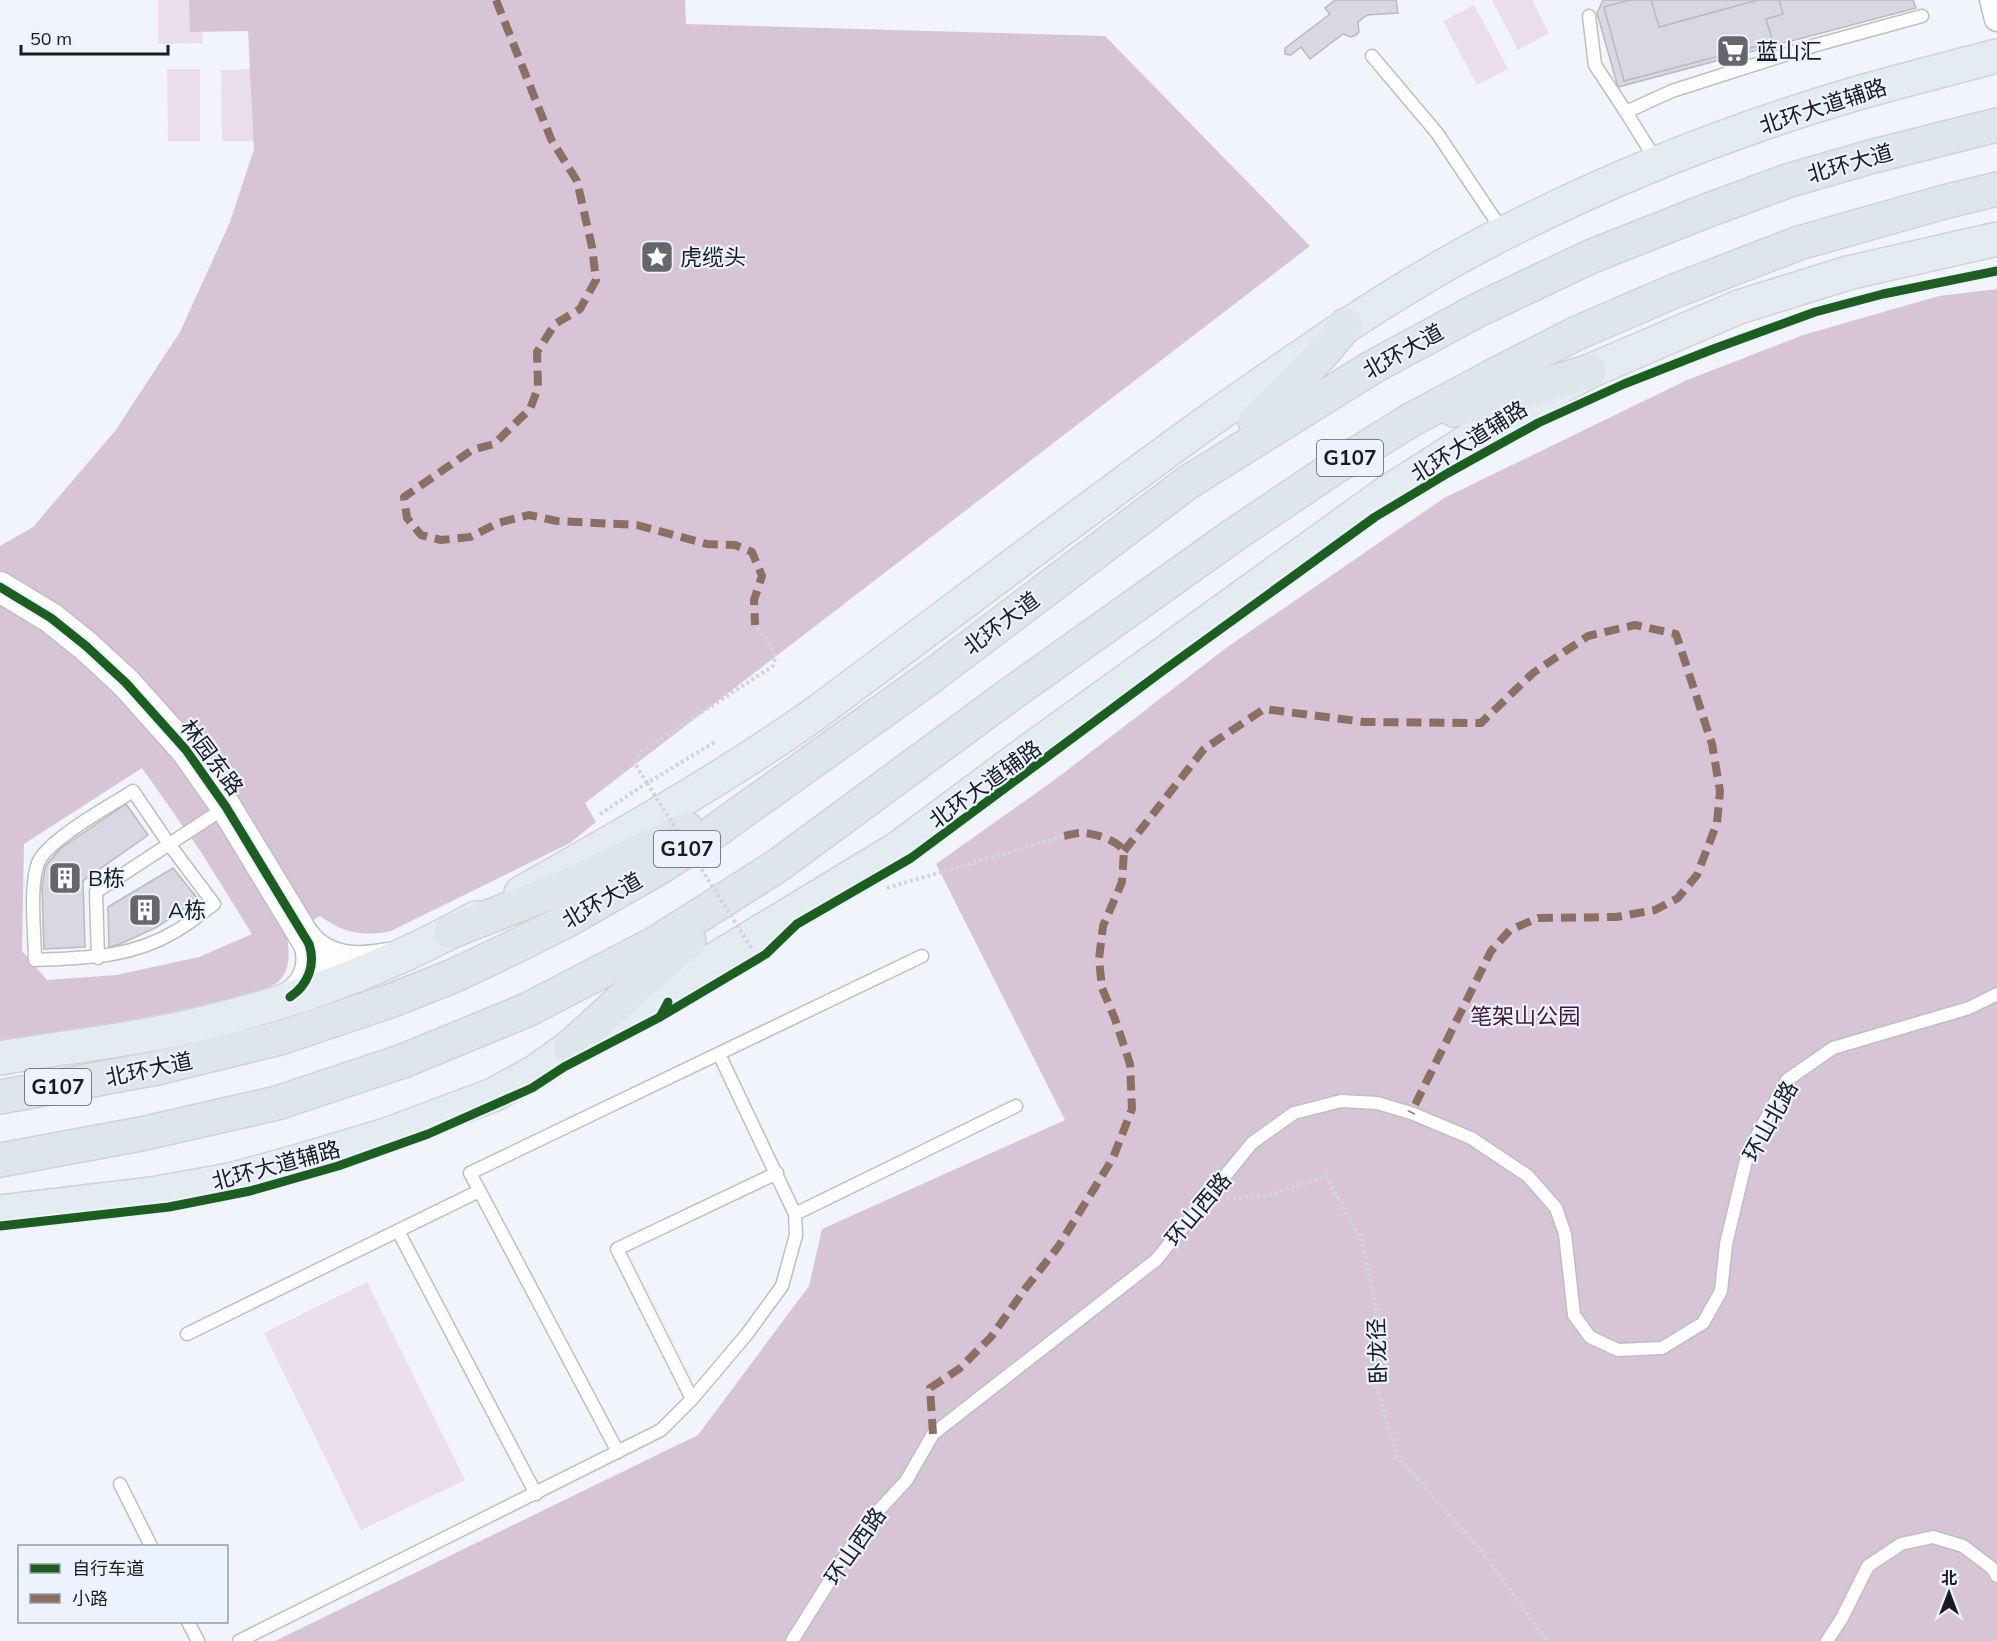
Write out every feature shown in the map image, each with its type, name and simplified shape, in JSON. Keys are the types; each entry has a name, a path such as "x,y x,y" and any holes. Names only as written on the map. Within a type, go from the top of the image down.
{"highway":[{"name":"北环大道","path":"0,1097 116,1076 280,1038 379,1005 453,976 564,922 662,866 801,771 929,678 1186,483 1371,368 1478,310 1592,256 1706,211 1787,181 1870,157 1997,125"},
{"name":"G107","path":"0,1161 141,1134 278,1102 403,1061 527,1010 656,943 777,866 1008,696 1234,535 1329,471 1411,420 1575,334 1672,292 1799,243 1997,189"},
{"path":"1186,483 1286,394 1346,325"},
{"path":"1411,420 1503,398 1590,371"},
{"path":"450,932 564,887 801,771"},
{"path":"570,1047 642,981 777,866"}],"main road":[{"name":"北环大道辅路","path":"0,1058 211,1022 352,976 450,932 681,802 767,747 813,716 1157,459 1346,325 1456,259 1579,196 1658,163 1849,96 1997,56"},
{"name":"北环大道辅路","path":"0,1212 152,1194 230,1180 386,1135 493,1095 535,1072 570,1047 897,849 1385,494 1512,412 1590,371 1738,307 1848,273 1997,239"},
{"name":"北环大道辅路","path":"116,1076 155,1059 239,1014"}],"street":[{"path":"1992,0 1997,20"},
{"name":"林园东路","path":"0,587 51,618 86,646 126,683 186,750 226,807 306,938 318,951 340,960 368,962 396,957"},
{"name":"林园东路","path":"291,997 298,993 310,971 311,953 306,938"}],"lane":[{"path":"1589,16 1596,65 1658,163"},
{"path":"1626,112 1672,91 1816,45 1922,16"},
{"path":"1372,56 1437,133 1504,233"},
{"path":"133,791 214,904 176,932 162,939 130,951 98,958 35,960 34,877 42,856 57,841 133,791"},
{"path":"98,958 96,892 226,807"},
{"path":"618,1452 470,1173 922,956"},
{"name":"环山北路","path":"1618,1350 1662,1348 1703,1323 1721,1291 1726,1245 1748,1152 1787,1080 1833,1048 1969,1008 1997,994"},
{"path":"239,1641 661,1430 692,1399 747,1334 783,1286 795,1235 795,1214 719,1054"},
{"name":"环山西路","path":"792,1641 864,1526 906,1481 933,1434 1156,1260 1252,1143 1294,1113 1341,1101 1377,1103 1411,1113 1471,1138 1528,1176 1556,1208 1565,1234 1574,1315 1590,1337 1618,1350"},
{"path":"795,1214 1017,1106"},
{"path":"692,1399 617,1249 777,1173"},
{"path":"187,1334 479,1191"},
{"path":"398,1231 536,1494"},
{"path":"120,1484 150,1545"},
{"path":"1827,1641 1842,1618 1868,1566 1901,1544 1933,1537 1964,1546 1992,1568 1997,1576"},
{"path":"189,1623 198,1641"}],"path":[{"path":"755,625 773,649 776,660 773,666 642,751 635,764 752,949 759,944"},
{"path":"600,814 715,742"},
{"path":"648,805 667,793"},
{"path":"881,892 890,886 1064,837"}],"shaded area":[{"path":"158,0 202,0 203,43 158,44"},
{"path":"1492,0 1532,0 1549,33 1518,50"},
{"path":"1474,5 1508,69 1477,85 1443,21"},
{"path":"167,69 200,69 200,141 168,141"},
{"path":"254,69 255,141 222,141 221,70"},
{"path":"367,1282 465,1480 361,1530 264,1333"}],"green space":[{"path":"189,0 685,0 686,24 1105,36 1310,246 585,803 596,822 570,843 391,931 371,934 354,932 345,930 320,916 287,935 289,953 284,974 281,979 265,988 235,998 150,1016 0,1041 0,546 33,527 115,431 180,332 230,222 254,149 248,31 190,32","holes":["142,768 201,852 252,934 199,957 116,975 47,980 22,951 24,844"]},
{"name":"笔架山公园","path":"1997,289 1997,1641 275,1641 698,1435 809,1286 822,1229 1065,1120 936,864 1057,778 1226,648 1444,498 1687,380 1803,335 1939,296"}],"building":[{"path":"1335,0 1396,0 1398,13 1367,15 1358,22 1359,32 1356,35 1351,37 1343,34 1310,59 1301,47 1291,55 1285,54 1285,48 1330,14 1325,8"},
{"path":"1603,0 1913,0 1916,8 1618,87 1597,13"},
{"path":"1630,0 1651,0 1659,27 1758,0 1779,0 1783,14 1766,19 1773,42 1624,81 1604,7"},
{"name":"B栋","path":"126,804 148,835 83,881 85,947 44,949 42,887 45,868 61,848"},
{"name":"A栋","path":"173,868 197,898 155,928 109,947 108,907"}],"marked path":[{"path":"496,0 551,139 577,181 592,247 596,280 580,309 555,324 537,352 538,388 530,409 494,444 472,450 404,497 407,518 421,535 441,540 470,537 498,523 529,515 557,521 637,525 707,544 735,545 752,552 762,576 754,600 755,625"},
{"path":"1124,851 1204,749 1264,709 1365,722 1481,723 1533,673 1588,636 1635,625 1676,634 1712,744 1720,791 1717,823 1697,875 1678,898 1655,910 1616,917 1538,918 1510,930 1491,951 1411,1113"},
{"path":"933,1434 930,1388 959,1369 991,1337 1058,1247 1113,1158 1132,1109 1130,1064 1102,988 1099,959 1103,926 1122,882 1124,851 1106,838 1084,833 1064,836"}],"cycle path":[{"path":"668,1002 660,1017 766,954 797,924 911,858 1375,517 1538,423 1624,384 1815,312 1883,294 1997,271"},
{"path":"0,587 51,618 86,646 126,683 186,750 226,807 309,944 312,959 309,974 302,987 290,997"},
{"path":"0,1226 169,1207 250,1191 338,1166 428,1134 532,1088 564,1067 660,1017"}],"place":[{"name":"蓝山汇","path":"1733,51"},
{"name":"虎缆头","path":"657,257"},
{"name":"B栋","path":"65,878"},
{"name":"A栋","path":"145,910"}]}
